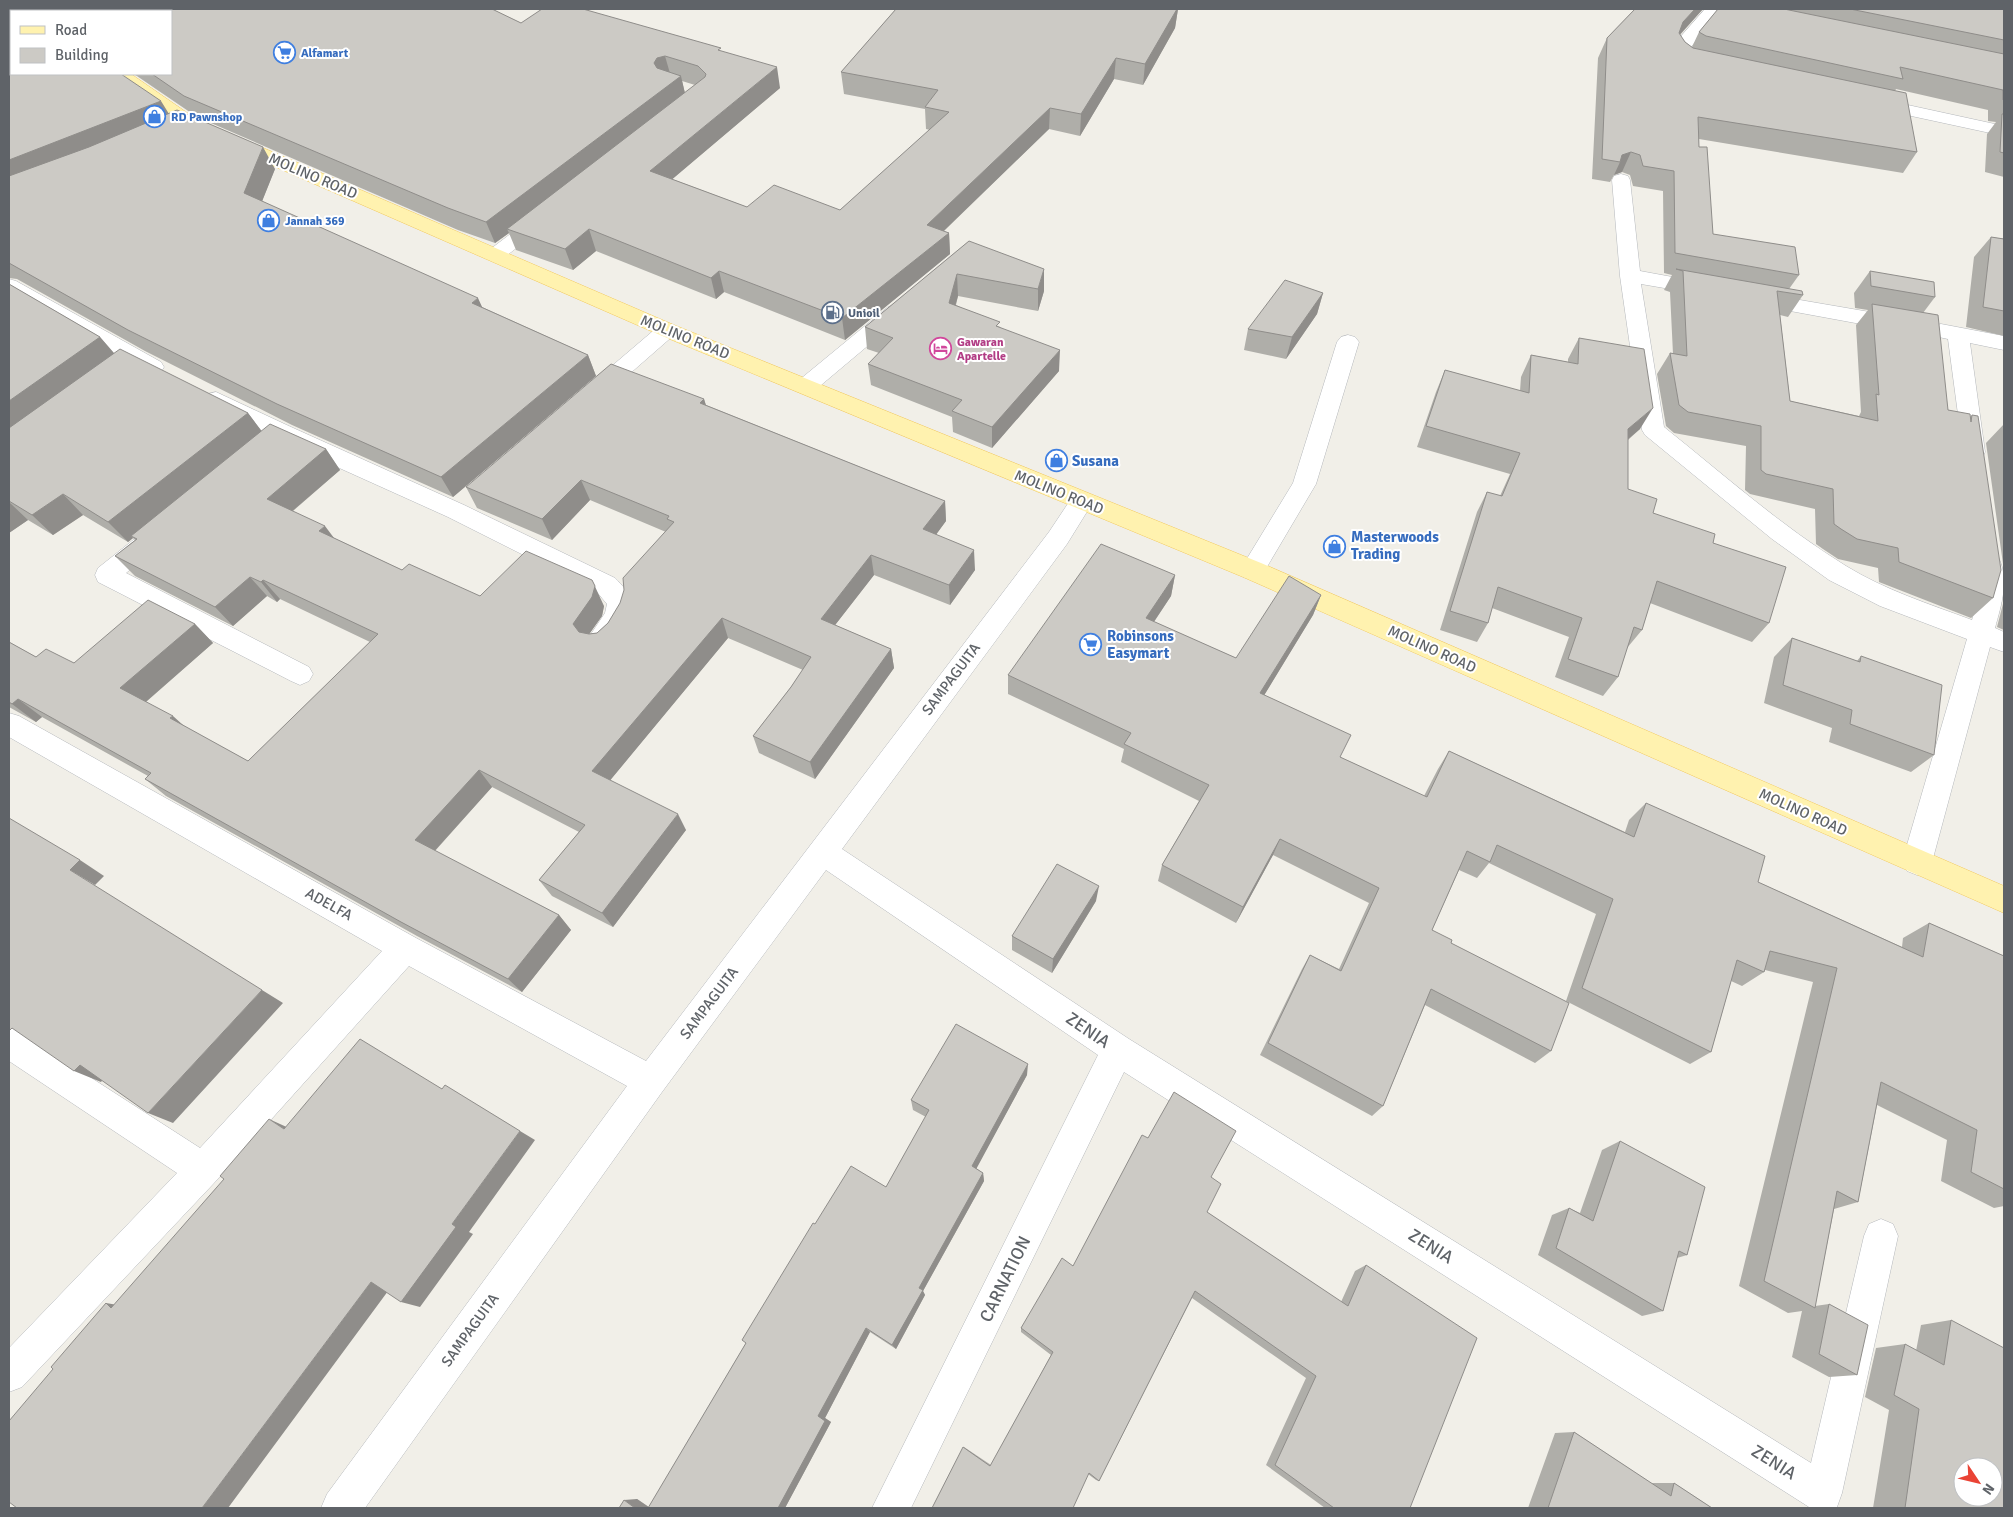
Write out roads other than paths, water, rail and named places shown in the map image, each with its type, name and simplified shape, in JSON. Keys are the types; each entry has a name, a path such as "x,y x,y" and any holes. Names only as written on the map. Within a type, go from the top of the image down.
{"main road":[{"name":"MOLINO ROAD","path":"121,75 182,127 495,255 667,330 806,386 1081,502 1252,570 2004,900"}],"street":[{"path":"1719,69 1690,62 1682,57 1680,47 1713,9 1733,13"},
{"path":"1852,98 2004,131"},
{"path":"1621,180 1630,276 1653,430 1780,533 1838,573 1889,599 2004,642"},
{"path":"495,255 555,209"},
{"path":"1630,276 2004,343"},
{"path":"9,285 128,364 171,376"},
{"path":"806,386 911,299"},
{"path":"576,409 667,330"},
{"path":"1958,334 1977,472"},
{"path":"1252,570 1304,484 1348,342"},
{"path":"197,389 276,439 464,505 606,585 615,592 621,607 617,616 598,642"},
{"name":"SAMPAGUITA","path":"341,1508 650,1081 1058,538 1081,502"},
{"path":"168,525 107,575 300,674"},
{"path":"1917,862 1993,590 1986,541"},
{"name":"ADELFA","path":"9,724 405,948 650,1081"},
{"name":"ZENIA","path":"822,851 1118,1050 1823,1492 1881,1236"},
{"path":"9,1374 203,1170 405,948"},
{"path":"9,1043 203,1170"},
{"name":"CARNATION","path":"891,1508 1118,1050"}],"place":[{"name":"Alfamart","path":"285,53"},
{"name":"RD Pawnshop","path":"155,117"},
{"name":"Jannah 369","path":"269,221"},
{"name":"Unioil","path":"832,313"},
{"name":"Gawaran Apartelle","path":"941,349"},
{"name":"Susana","path":"1056,461"},
{"name":"Masterwoods Trading","path":"1335,546"},
{"name":"Robinsons Easymart","path":"1091,645"}]}
